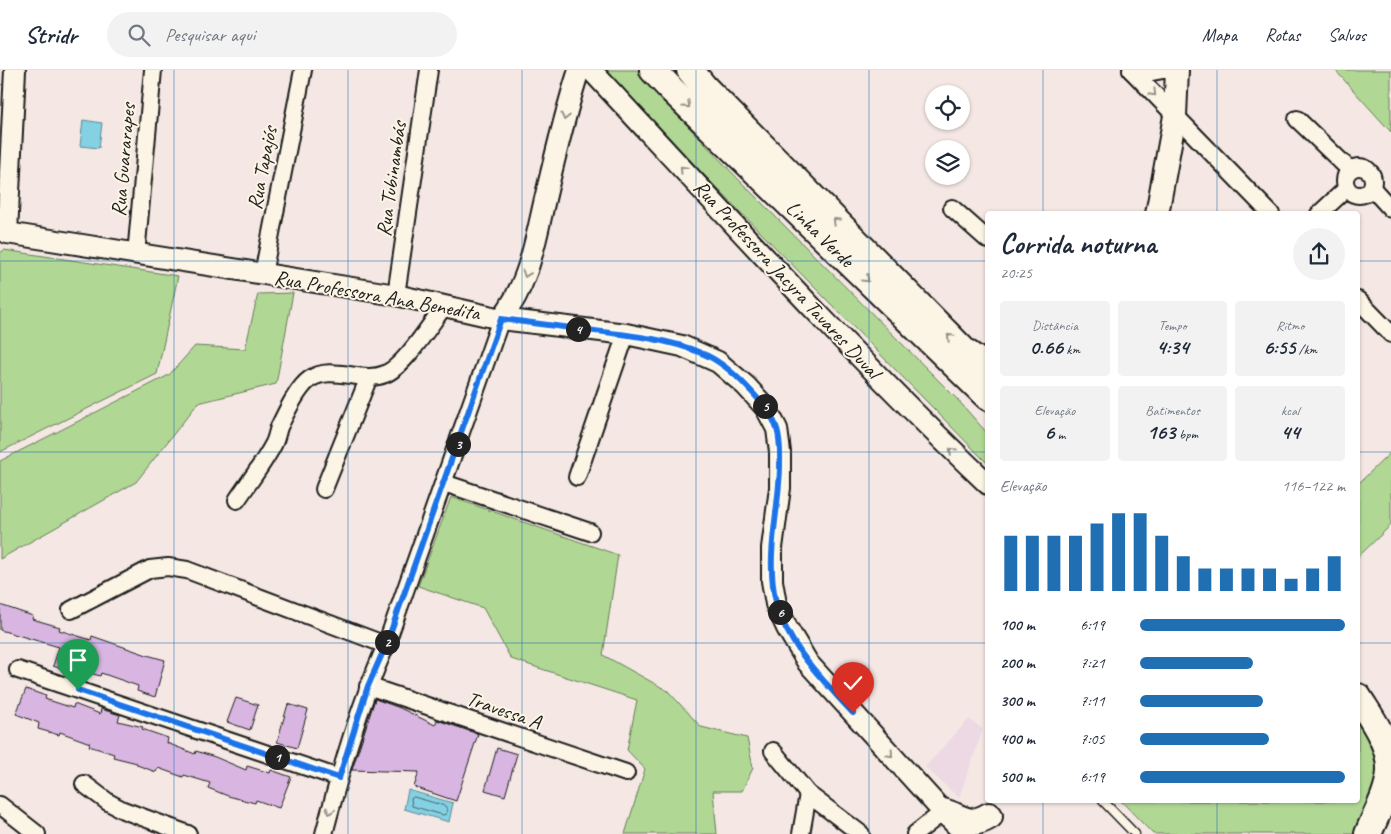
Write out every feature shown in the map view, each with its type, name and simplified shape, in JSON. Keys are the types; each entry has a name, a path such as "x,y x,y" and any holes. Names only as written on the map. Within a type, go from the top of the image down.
{"highway":[{"name":"Linha Verde","path":"653,70 985,394"},
{"name":"Linha Verde","path":"690,70 758,142 964,351 985,366"},
{"path":"1360,700 1376,724 1385,743 1389,756 1390,770 1388,785 1368,834"},
{"path":"943,812 972,823 989,817"}],"main road":[{"path":"1158,211 1175,116 1177,70"}],"street":[{"path":"3,236 15,70"},
{"name":"Rua Guararapes","path":"136,255 153,70"},
{"name":"Rua Tapajós","path":"263,274 302,70"},
{"name":"Rua Tubinambás","path":"396,295 429,70"},
{"path":"324,834 339,778 368,686 386,645 501,319 516,298 528,270 567,106 579,70"},
{"name":"Rua Professora Jacyra Tavares Duval","path":"591,70 823,318 937,436 985,481"},
{"path":"1131,70 1147,73 1163,70"},
{"path":"1131,70 1268,211"},
{"path":"1297,119 1350,170"},
{"path":"1357,166 1365,167 1371,173 1374,180 1372,188 1366,194 1352,194 1346,188 1345,178 1350,170 1357,166"},
{"path":"1322,211 1346,188"},
{"path":"1372,188 1391,210"},
{"path":"952,208 985,237"},
{"name":"Rua Professora Ana Benedita","path":"3,236 396,295 501,319 626,334 682,346 718,362 746,386 766,408 777,430 780,452 780,488 772,548 772,581 776,604 787,628 808,663 964,834"},
{"path":"1360,302 1391,334"},
{"path":"237,500 272,447 278,429 300,389 306,382 320,375 344,374 369,377 387,374 398,366 445,305"},
{"path":"577,477 626,334"},
{"path":"324,489 369,377"},
{"path":"444,483 590,532"},
{"path":"71,610 150,569 168,567 187,570 386,645"},
{"path":"18,670 339,778"},
{"name":"Travessa A","path":"368,686 626,773"},
{"path":"772,750 808,794 860,834"},
{"path":"84,784 108,802 123,810 188,834"},
{"path":"801,834 808,794"},
{"path":"0,805 37,834"},
{"path":"915,834 943,812"}],"lane":[{"path":"1105,803 1135,834"}],"shaded area":[{"path":"969,719 983,729 959,798 925,767"}],"green space":[{"path":"601,70 637,70 742,183 957,399 985,431 985,461"},
{"path":"1335,70 1391,70 1391,132"},
{"path":"4,250 178,276 157,374 0,452 0,253"},
{"path":"293,293 276,384 198,403 136,482 0,559 0,461 169,375 195,346 245,349 258,294"},
{"path":"1391,452 1391,525 1360,555 1360,482"},
{"path":"451,497 618,555 603,655 668,691 701,727 747,738 753,768 742,791 713,791 717,834 625,834 645,769 627,750 637,700 511,659 483,608 418,586"},
{"path":"1360,720 1377,755 1378,767 1376,776 1355,834 1153,834 1123,803 1360,803"}],"water":[{"path":"83,120 102,123 99,148 80,146"},
{"path":"408,790 453,803 449,822 404,809"}],"building":[{"path":"0,605 33,616 32,619 60,627 59,630 91,640 92,636 165,660 155,697 137,691 138,686 101,673 100,676 77,669 75,673 53,666 59,647 0,630"},
{"path":"26,689 46,696 45,699 73,708 74,704 100,714 101,709 120,715 118,721 143,727 142,729 168,738 167,743 195,754 196,751 246,770 247,766 270,773 271,770 291,777 279,808 256,800 255,803 228,796 208,788 210,783 184,775 183,777 158,768 156,772 137,765 137,763 113,757 114,754 89,746 90,743 60,732 59,735 38,729 39,723 16,714"},
{"path":"236,698 258,705 250,730 227,722"},
{"path":"375,699 400,708 435,725 437,720 478,734 456,801 414,787 419,772 352,770"},
{"path":"288,704 308,710 297,748 277,742"},
{"path":"497,748 517,754 505,796 485,790"}],"route":[{"path":"78,690 339,778 368,686 386,645 501,319 626,334 682,346 718,362 746,386 766,408 777,430 780,452 780,488 772,548 772,581 776,604 787,628 808,663 853,713"}]}
